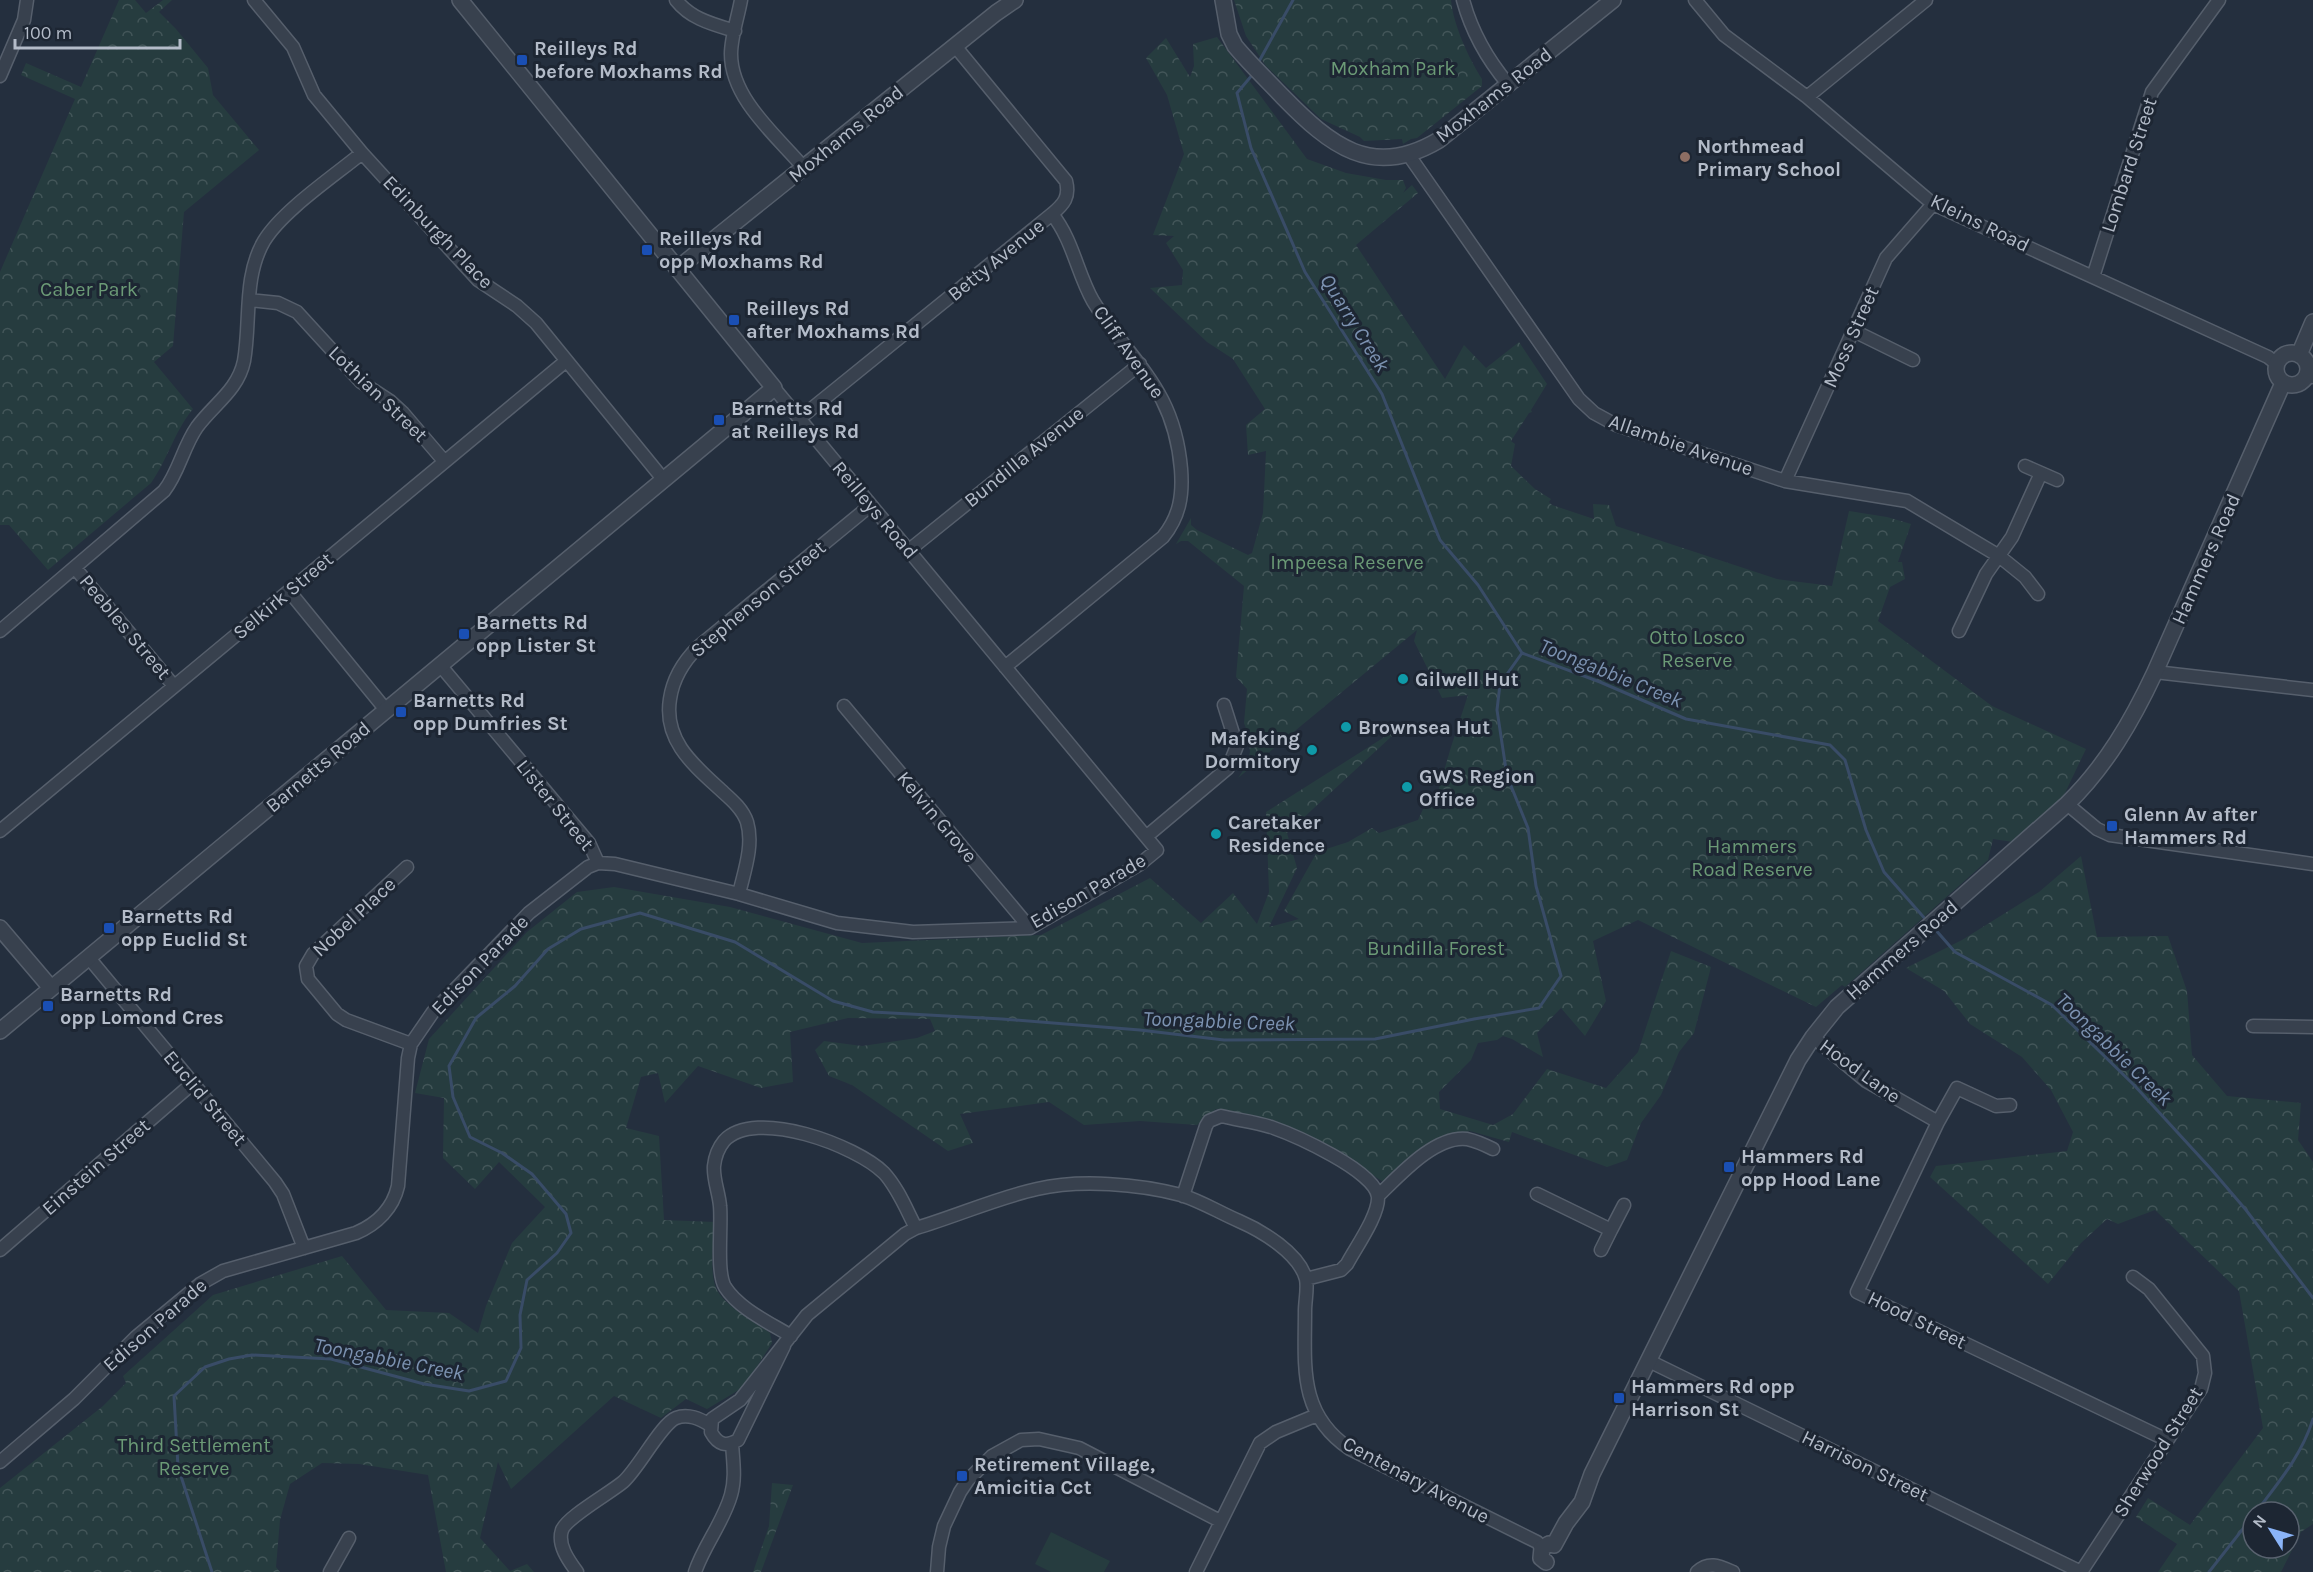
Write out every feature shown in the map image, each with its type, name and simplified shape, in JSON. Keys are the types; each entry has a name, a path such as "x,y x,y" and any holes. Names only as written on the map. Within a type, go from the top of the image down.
{"street":[{"path":"0,76 24,20 27,0"},
{"name":"Edinburgh Place","path":"254,0 293,46 316,98 362,153 478,280 517,306 536,322 663,479"},
{"name":"Reilleys Road","path":"460,0 799,419 1157,850"},
{"path":"676,0 695,18 735,31"},
{"path":"741,0 730,52 732,66 742,95 804,168"},
{"name":"Moxhams Road","path":"677,269 1016,0"},
{"name":"Moxhams Road","path":"1222,0 1229,34 1240,52 1266,80 1314,127 1348,150 1376,157 1408,154 1439,140 1613,0"},
{"path":"1463,0 1485,55 1508,84"},
{"name":"Kleins Road","path":"1695,0 1724,35 1807,97 1933,204 2268,357 2277,364"},
{"path":"1807,97 1926,0"},
{"name":"Lombard Street","path":"2093,277 2152,92 2219,0"},
{"path":"956,46 1066,181 1068,189 1066,200 1052,214"},
{"path":"0,631 164,491 173,478 196,428 233,387 243,362 254,261 272,229 362,153"},
{"name":"Allambie Avenue","path":"1408,154 1579,399 1594,413 1616,425 1785,481 1907,501 1999,556 2025,578 2038,594"},
{"name":"Moss Street","path":"1785,481 1886,258 1933,204"},
{"name":"Cliff Avenue","path":"1005,667 1155,545 1175,520 1182,490 1177,436 1165,403 1140,364 1094,302 1066,233 1052,214"},
{"name":"Betty Avenue","path":"799,419 1052,214"},
{"name":"Lothian Street","path":"249,300 278,303 297,312 362,382 403,413 444,461"},
{"path":"2299,355 2313,322"},
{"path":"1854,331 1913,360"},
{"path":"2288,354 2299,355 2306,361 2310,376 2297,385 2283,383 2277,376 2277,364 2288,354"},
{"name":"Selkirk Street","path":"0,831 566,361"},
{"name":"Bundilla Avenue","path":"908,551 1140,364"},
{"name":"Hammers Road","path":"1546,1557 1566,1523 1582,1502 1592,1474 1781,1092 1813,1037 1837,1007 2067,804 2093,777 2112,751 2140,705 2283,383"},
{"name":"Barnetts Road","path":"0,1031 774,388"},
{"path":"2025,466 2056,480"},
{"path":"1959,631 1986,574 2012,537 2041,473"},
{"name":"Stephenson Street","path":"739,894 748,852 747,823 739,807 693,764 677,744 669,717 673,685 685,662 698,647 870,505"},
{"name":"Peebles Street","path":"75,568 174,686"},
{"path":"289,591 386,710"},
{"name":"Lister Street","path":"440,665 589,843 598,863"},
{"path":"2155,672 2313,690"},
{"path":"1147,836 1228,768 1237,746 1224,705"},
{"name":"Kelvin Grove","path":"844,706 1030,928"},
{"path":"2067,804 2097,829 2110,835 2313,864"},
{"name":"Edison Parade","path":"0,1462 74,1399 136,1337 200,1284 223,1271 364,1230 381,1216 393,1198 398,1182 411,1044 428,1018 521,921 583,870 598,863 615,864 739,894 837,923 913,932 1030,928 1140,864 1157,850"},
{"name":"Nobel Place","path":"407,867 313,954 302,968 311,985 341,1017 411,1044"},
{"path":"0,928 51,988"},
{"name":"Euclid Street","path":"89,958 279,1188 304,1248"},
{"path":"2253,1026 2313,1027"},
{"name":"Hood Lane","path":"1813,1037 1866,1081 1938,1122"},
{"name":"Einstein Street","path":"0,1250 193,1083"},
{"name":"Hood Street","path":"2010,1105 1996,1106 1957,1088 1938,1122 1857,1292 2168,1440"},
{"path":"788,1341 742,1434 732,1443 720,1444 711,1432 712,1419 740,1400 807,1316 829,1295 888,1247 916,1228 1021,1193 1054,1186 1123,1186 1155,1189 1183,1196 1246,1224 1279,1244 1294,1259 1306,1279 1341,1270 1347,1264 1374,1213 1378,1196 1376,1188 1362,1175 1346,1163 1315,1146 1268,1126 1221,1116 1209,1121 1206,1126 1183,1196"},
{"path":"788,1341 736,1299 723,1282 720,1269 720,1207 714,1165 718,1150 726,1139 736,1132 749,1130 796,1130 850,1151 885,1174 916,1228"},
{"path":"1378,1196 1421,1157 1442,1144 1455,1140 1467,1140 1493,1149"},
{"path":"1537,1194 1611,1230"},
{"path":"1601,1250 1624,1205"},
{"name":"Sherwood Street","path":"2081,1572 2201,1389 2205,1373 2202,1356 2149,1289 2133,1277"},
{"name":"Centenary Avenue","path":"1306,1279 1306,1379 1310,1399 1325,1429 1350,1449 1537,1542 1546,1557"},
{"name":"Harrison Street","path":"1649,1361 2081,1572"},
{"path":"1196,1572 1260,1443 1269,1435 1317,1415"},
{"path":"577,1572 561,1542 562,1530 569,1521 624,1481 672,1420 687,1416 701,1419 710,1425"},
{"path":"937,1572 944,1526 960,1492 992,1456 1021,1440 1039,1439 1079,1448 1220,1521"},
{"path":"695,1572 704,1549 722,1520 731,1494 735,1472 732,1443"},
{"path":"330,1572 349,1538"},
{"path":"1697,1572 1708,1565 1718,1565 1733,1572"}],"green space":[{"name":"Caber Park","path":"119,0 135,0 146,13 163,0 172,0 159,12 208,68 213,95 259,150 184,212 173,346 154,362 193,409 151,483 48,570 9,525 0,525 0,272 75,99 21,75 26,63 81,87"},
{"name":"Moxham Park","path":"1234,0 1451,0 1458,30 1482,79 1482,86 1417,138 1403,144 1402,139 1364,141 1321,119 1266,66 1246,36"},
{"path":"1217,37 1307,159 1346,173 1386,180 1403,180 1406,188 1403,193 1412,185 1418,193 1356,245 1445,379 1464,345 1486,368 1519,342 1547,384 1531,410 1532,412 1529,413 1511,441 1515,444 1511,466 1535,489 1551,499 1549,502 1552,505 1594,519 1593,504 1609,505 1616,526 1777,579 1832,586 1849,511 1887,517 1911,524 1898,562 1902,562 1905,579 1890,587 1878,621 1992,706 2086,749 2064,795 2033,828 2013,842 1993,839 1988,860 1845,987 1842,985 1816,1007 1638,920 1593,941 1606,1001 1585,1036 1561,1008 1537,1033 1543,1057 1503,1036 1497,1040 1478,1043 1471,1060 1439,1092 1440,1109 1493,1125 1513,1114 1547,1069 1606,1088 1638,1052 1671,951 1711,967 1694,1033 1679,1052 1661,1095 1641,1123 1627,1160 1607,1167 1512,1132 1509,1142 1470,1131 1428,1145 1385,1183 1318,1140 1262,1119 1216,1109 1197,1125 1140,1121 1084,1125 1049,1102 960,1114 973,1143 948,1151 852,1085 829,1076 815,1050 824,1041 862,1046 917,1038 935,1031 930,1019 848,1018 790,1032 793,1082 761,1088 698,1066 665,1103 658,1073 641,1077 626,1128 659,1136 664,1220 715,1222 712,1264 716,1288 732,1307 770,1333 772,1343 744,1387 707,1409 686,1399 661,1418 614,1396 511,1489 498,1462 480,1538 510,1571 527,1564 534,1572 446,1572 428,1475 359,1464 322,1463 290,1484 280,1520 276,1567 280,1572 0,1572 0,1488 103,1406 126,1383 123,1376 213,1295 342,1256 386,1310 449,1313 478,1333 486,1306 512,1243 545,1207 499,1162 475,1189 443,1158 444,1098 415,1093 429,1039 527,932 577,892 614,887 730,907 862,943 1041,935 1150,878 1201,923 1233,893 1257,924 1269,892 1266,812 1405,724 1287,833 1297,868 1269,927 1299,919 1284,911 1317,852 1348,842 1372,828 1379,833 1418,820 1424,807 1437,795 1468,695 1442,698 1414,641 1417,630 1238,778 1246,766 1250,752 1244,723 1247,689 1236,677 1244,586 1188,541 1176,544 1191,518 1191,525 1197,530 1248,555 1252,553 1263,513 1266,451 1248,455 1246,425 1265,409 1233,359 1207,342 1150,288 1182,285 1183,270 1166,243 1174,236 1153,235 1184,154 1167,95 1146,58 1166,38 1190,77 1194,66 1193,44"},
{"path":"2081,856 2097,937 2168,936 2187,991 2192,1055 2227,1096 2301,1103 2298,1140 2313,1162 2313,1524 2301,1532 2301,1500 2241,1500 2241,1560 2287,1560 2281,1572 2158,1572 2177,1544 2136,1517 2148,1498 2190,1525 2263,1428 2239,1291 2155,1210 2118,1224 2107,1219 2081,1243 2048,1284 1930,1177 1936,1166 2067,1151 2073,1132 2051,1090 2022,1057 1970,1024 1944,991 1906,968 1962,940 2039,892"},
{"path":"772,1483 793,1485 761,1572 753,1572 769,1526"},
{"path":"1051,1532 1110,1561 1104,1572 1051,1572 1035,1564"}],"waterway":[{"name":"Quarry Creek","path":"1257,65 1293,0"},
{"name":"Quarry Creek","path":"1253,74 1237,93 1251,148 1305,272 1382,394 1440,540 1478,585 1522,653"},
{"name":"Toongabbie Creek","path":"1522,653 1600,682 1686,719 1830,745 1845,760 1866,830 1884,872 1927,921"},
{"name":"Toongabbie Creek","path":"212,1572 178,1467 174,1396 205,1367 229,1359 252,1355 331,1359 424,1384 469,1391 506,1381 521,1348 520,1315 527,1280 557,1253 571,1233 566,1214 532,1174 502,1153 470,1137 453,1097 449,1066 476,1018 515,986 548,949 581,929 640,913 735,942 833,1001 873,1012 1140,1030 1224,1040 1375,1039 1539,1008 1561,976 1536,886 1528,828 1507,776 1497,710 1500,684 1522,653"},
{"name":"Toongabbie Creek","path":"1934,928 1955,952 2052,1005 2134,1085 2246,1210 2313,1298"},
{"name":"Toongabbie Creek","path":"2265,1500 2296,1457 2313,1419"},
{"name":"Toongabbie Creek","path":"2209,1572 2241,1531"}],"place":[{"name":"Reilleys Rd before Moxhams Rd","path":"522,60"},
{"name":"Northmead Primary School","path":"1685,157"},
{"name":"Reilleys Rd opp Moxhams Rd","path":"647,250"},
{"name":"Reilleys Rd after Moxhams Rd","path":"734,320"},
{"name":"Barnetts Rd at Reilleys Rd","path":"719,420"},
{"name":"Barnetts Rd opp Lister St","path":"464,634"},
{"name":"Gilwell Hut","path":"1403,679"},
{"name":"Barnetts Rd opp Dumfries St","path":"401,712"},
{"name":"Brownsea Hut","path":"1346,727"},
{"name":"Mafeking Dormitory","path":"1312,750"},
{"name":"GWS Region Office","path":"1407,787"},
{"name":"Glenn Av after Hammers Rd","path":"2112,826"},
{"name":"Caretaker Residence","path":"1216,834"},
{"name":"Barnetts Rd opp Euclid St","path":"109,928"},
{"name":"Barnetts Rd opp Lomond Cres","path":"48,1006"},
{"name":"Hammers Rd opp Hood Lane","path":"1729,1167"},
{"name":"Hammers Rd opp Harrison St","path":"1619,1398"},
{"name":"Retirement Village, Amicitia Cct","path":"962,1476"}],"park label":[{"name":"Impeesa Reserve","path":"1347,562"},
{"name":"Otto Losco Reserve","path":"1697,648"},
{"name":"Hammers Road Reserve","path":"1752,858"},
{"name":"Bundilla Forest","path":"1436,948"},
{"name":"Third Settlement Reserve","path":"194,1456"}]}
